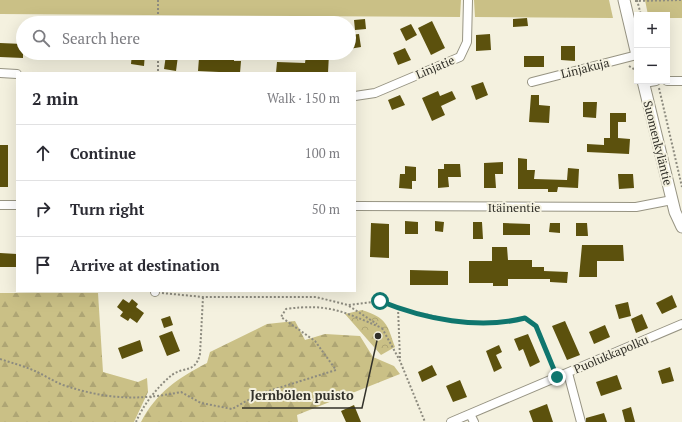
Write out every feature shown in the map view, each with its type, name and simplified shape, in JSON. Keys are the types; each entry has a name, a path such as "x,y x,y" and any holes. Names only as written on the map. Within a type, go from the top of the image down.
{"street":[{"name":"Linjatie","path":"356,96 375,93 460,57 467,42 468,0"},
{"path":"624,0 635,48"},
{"name":"Linjakuja","path":"532,82 634,56"},
{"path":"0,74 16,74"},
{"path":"670,81 682,81"},
{"name":"Suomenkyläntie","path":"644,84 672,200 678,212 682,227"},
{"name":"Itäinentie","path":"356,206 636,207 672,200"},
{"path":"0,205 16,205"},
{"name":"Puolukkapolku","path":"451,422 682,324"},
{"path":"568,373 581,422"},
{"path":"470,414 474,422"}],"path":[{"path":"158,0 158,16"},
{"path":"640,12 638,1 682,0"},
{"path":"158,60 158,72"},
{"path":"658,84 682,187"},
{"path":"155,292 203,297 316,297 348,305 382,328 400,361 425,422"},
{"path":"136,422 157,389 173,374 190,369 198,363 200,354 203,297"},
{"path":"348,305 380,301 398,308 463,322 513,321 525,318 536,326 557,377"},
{"path":"0,359 34,371 61,384 95,394 134,399 151,398 181,392 201,403 232,409 259,394 336,370 315,341 281,317 286,309 310,306 338,310 382,328"},
{"path":"398,308 400,361"}],"green space":[{"path":"0,0 461,0 460,17 0,14"},
{"path":"474,0 609,0 613,18 475,17"},
{"path":"645,0 682,0 682,18 670,18 670,12 647,12"},
{"path":"0,293 98,293 103,372 138,382 147,378 148,392 134,422 0,422"},
{"path":"362,310 377,316 385,323 388,327 395,347 381,355 345,314"},
{"path":"295,321 305,340 325,334 360,336 373,357 394,366 400,374 297,415 298,422 141,422 154,403 169,387 187,374 207,363 210,352 267,324"}],"building":[{"path":"527,18 528,26 513,27 513,19"},
{"path":"365,19 366,29 356,30 356,20"},
{"path":"432,21 445,48 431,55 418,28"},
{"path":"411,24 417,35 406,41 400,29"},
{"path":"356,34 359,34 361,47 356,48"},
{"path":"490,34 491,50 476,51 476,35"},
{"path":"0,43 16,44 16,58 0,57"},
{"path":"561,46 575,46 575,61 561,60"},
{"path":"405,48 411,60 398,65 393,53"},
{"path":"524,56 544,56 544,67 524,67"},
{"path":"131,60 144,60 144,66 131,64"},
{"path":"165,60 177,60 176,71 164,69"},
{"path":"199,60 241,61 240,72 198,71"},
{"path":"305,60 329,60 328,72 276,72 277,62 305,63"},
{"path":"483,82 488,95 476,100 471,86"},
{"path":"438,91 440,96 452,91 456,99 441,106 445,115 432,121 422,98"},
{"path":"400,95 405,105 392,110 388,100"},
{"path":"531,95 539,95 539,105 550,106 549,123 529,122"},
{"path":"583,102 597,102 596,118 583,117"},
{"path":"610,113 626,113 626,122 618,122 618,138 630,139 629,154 587,152 587,144 604,145 604,138 610,138"},
{"path":"0,145 8,145 8,187 0,187"},
{"path":"518,158 527,159 527,170 535,170 534,179 567,180 568,168 579,169 578,188 558,187 557,192 548,192 548,189 518,189"},
{"path":"503,162 503,174 495,174 496,188 484,188 484,163"},
{"path":"444,164 460,164 461,177 448,177 449,187 438,188 438,169 444,169"},
{"path":"405,166 416,167 416,181 412,181 412,189 399,188 400,174 405,174"},
{"path":"618,174 633,174 634,188 619,189"},
{"path":"405,221 418,222 418,234 405,234"},
{"path":"435,221 444,222 443,232 435,231"},
{"path":"473,222 482,222 483,239 473,239"},
{"path":"371,223 389,224 389,258 370,257"},
{"path":"503,223 530,224 530,235 503,235"},
{"path":"550,223 560,223 560,233 549,232"},
{"path":"576,223 587,223 588,236 576,236"},
{"path":"582,245 623,245 624,261 597,261 597,277 579,277"},
{"path":"492,247 507,247 508,260 532,260 532,267 544,267 544,271 568,272 567,283 550,282 550,279 508,279 508,286 493,286 493,283 469,283 469,261 492,261"},
{"path":"0,253 16,254 16,267 0,267"},
{"path":"410,270 448,271 448,285 410,285"},
{"path":"672,295 677,307 662,314 656,303"},
{"path":"123,299 129,303 132,299 138,304 136,307 144,313 137,323 130,318 128,321 120,316 123,312 117,307"},
{"path":"628,302 631,316 619,319 615,305"},
{"path":"642,314 648,328 636,333 631,319"},
{"path":"170,316 173,325 164,328 161,319"},
{"path":"565,321 580,355 567,360 552,326"},
{"path":"605,325 610,337 594,344 589,332"},
{"path":"172,331 180,351 167,356 159,336"},
{"path":"528,334 540,362 530,367 523,349 519,351 514,339"},
{"path":"140,340 143,351 122,359 118,348"},
{"path":"499,345 502,352 496,355 502,368 494,372 486,351"},
{"path":"432,365 437,375 422,382 418,372"},
{"path":"670,367 674,381 662,384 658,371"},
{"path":"617,375 622,389 601,396 596,382"},
{"path":"460,380 467,397 453,402 446,386"},
{"path":"547,404 553,422 533,422 529,411"},
{"path":"354,405 361,422 346,422 341,411"},
{"path":"631,407 635,422 625,422 622,410"},
{"path":"604,413 607,422 586,422 586,418"}],"place":[{"name":"Jernbölen puisto","path":"378,336"}],"route":[{"path":"380,301 398,308 463,322 513,321 525,318 536,326 557,377"}]}
